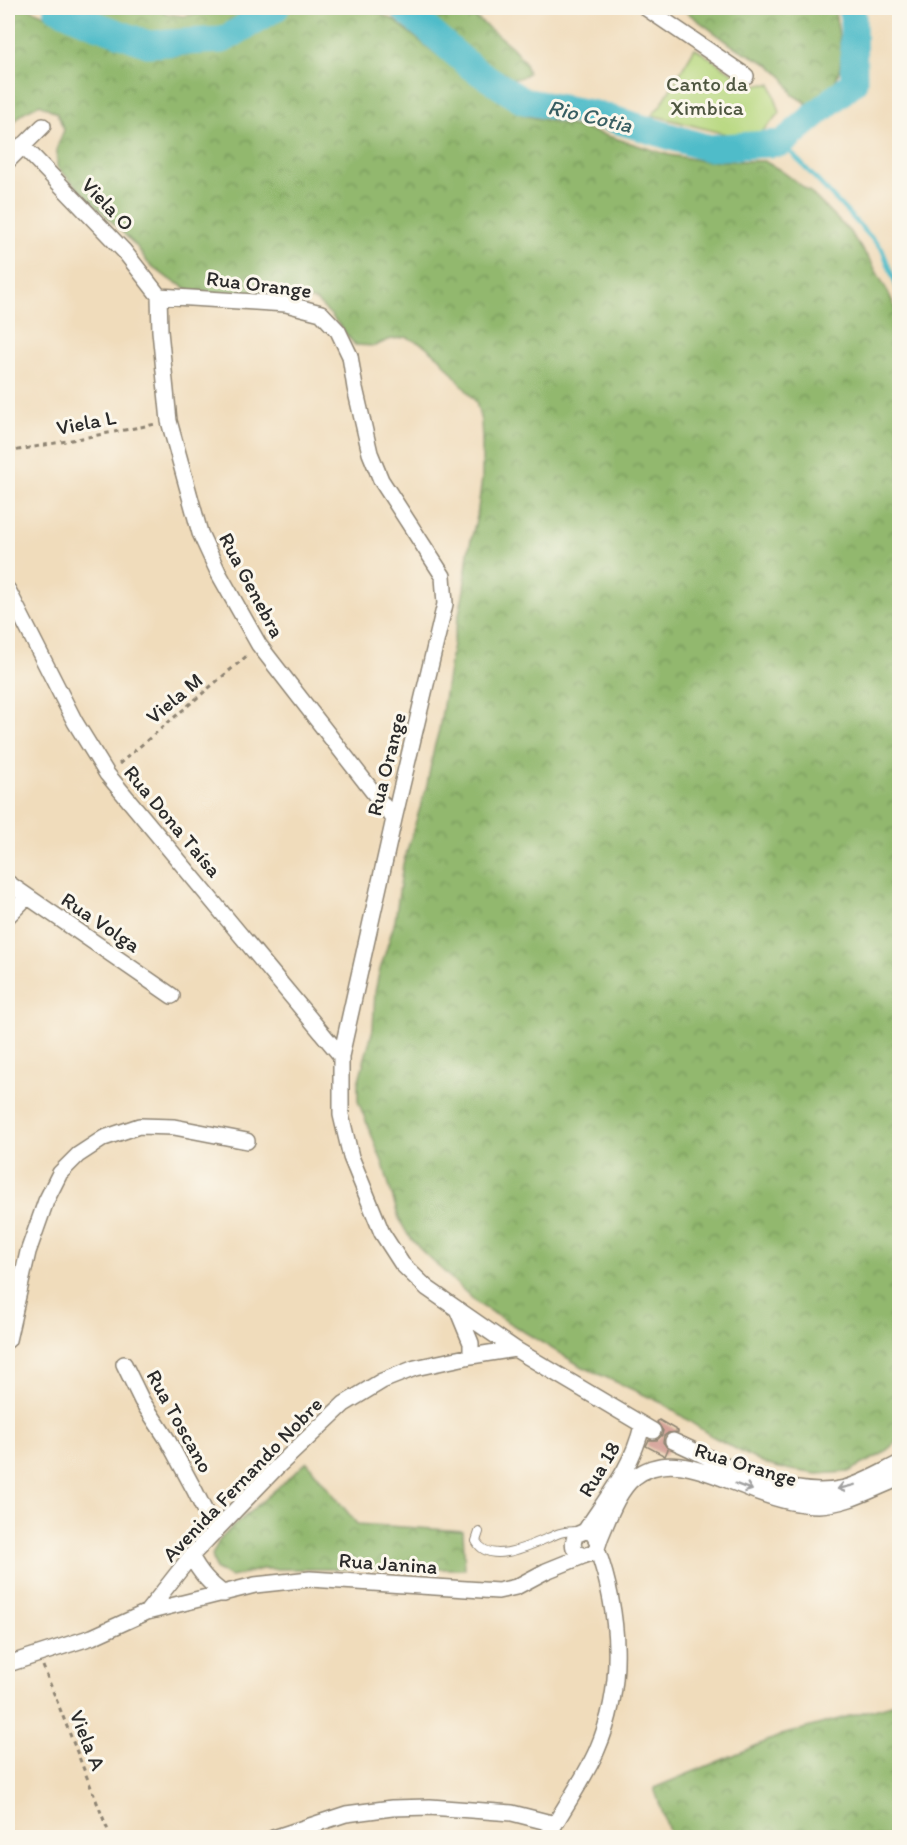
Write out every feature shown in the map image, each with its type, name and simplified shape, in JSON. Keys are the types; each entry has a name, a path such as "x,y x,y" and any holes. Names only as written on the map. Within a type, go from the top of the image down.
{"street":[{"path":"646,8 746,76"},
{"path":"8,161 43,126"},
{"name":"Viela O","path":"22,145 124,251 159,296"},
{"name":"Rua Genebra","path":"159,296 169,421 200,533 219,574 260,645 394,819"},
{"name":"Rua Orange","path":"159,296 286,304 321,313 338,331 350,356 354,388 370,453 381,480 443,576 445,604 341,1056 341,1115 351,1157 382,1233 402,1264 427,1288 515,1349"},
{"name":"Rua Dona Taísa","path":"8,590 75,722 107,774 341,1056"},
{"name":"Rua Volga","path":"8,883 172,996"},
{"path":"8,916 27,897"},
{"path":"8,1340 28,1252 46,1201 60,1173 78,1155 104,1138 139,1126 174,1127 247,1141"},
{"path":"455,1306 471,1343 471,1356"},
{"name":"Avenida Fernando Nobre","path":"10,1661 92,1637 147,1612 191,1556 276,1468 344,1404 382,1381 415,1368 515,1349"},
{"name":"Rua 18","path":"515,1349 647,1429 622,1475 580,1534"},
{"name":"Rua Toscano","path":"124,1364 142,1401 190,1480 215,1532"},
{"name":"Rua Orange","path":"673,1441 752,1476 792,1488 819,1491 843,1488 863,1482 900,1463"},
{"name":"Rua Orange","path":"648,1469 663,1466 698,1469 771,1497 818,1505 865,1495 900,1478"},
{"name":"Rua 18","path":"591,1551 614,1504 634,1477 648,1469"},
{"path":"273,1838 346,1814 392,1808 430,1807 512,1813 551,1831 597,1752 608,1722 617,1661 615,1624 609,1589 591,1551 593,1533 580,1534 576,1552 591,1551"},
{"name":"Rua Janina","path":"546,1571 580,1534"},
{"name":"Rua Janina","path":"147,1612 255,1585 310,1579 498,1591 516,1587 591,1551"},
{"path":"191,1556 205,1578 225,1594"}],"lane":[{"path":"479,1532 476,1541 479,1546 485,1551 500,1553 516,1551 562,1532 580,1534"}],"path":[{"name":"Viela L","path":"8,452 169,421"},
{"name":"Viela M","path":"107,774 260,645"},
{"name":"Viela A","path":"38,1653 111,1838"}],"green space":[{"path":"8,8 28,8 117,45 173,56 209,53 228,46 245,39 290,8 369,8 394,20 436,54 527,116 582,128 669,155 705,161 764,161 810,192 849,231 871,262 900,319 900,1439 882,1454 848,1472 817,1474 762,1463 710,1435 662,1403 579,1365 478,1304 408,1235 399,1219 383,1164 358,1101 358,1083 373,1029 375,992 395,921 403,864 427,785 439,730 464,590 468,552 477,516 482,479 482,439 481,421 476,402 440,358 424,345 406,337 388,340 375,346 355,345 331,315 316,301 297,297 204,294 169,279 148,263 137,247 57,167 57,148 64,130 57,113 40,104 24,112 8,128"},
{"path":"73,8 161,8 165,13 183,16 202,13 213,8 260,8 236,23 213,32 190,37 168,38 122,28"},
{"path":"419,8 464,8 512,47 524,61 528,73 515,79 500,77 485,70 453,45"},
{"path":"681,8 834,8 841,53 838,76 825,95 809,105 793,95 784,78 770,65 733,46"},
{"name":"Canto da Ximbica","path":"695,48 750,85 771,84 780,113 753,141 652,115 661,105"},
{"path":"307,1462 357,1524 463,1531 465,1569 262,1569 231,1577 216,1570 212,1555 219,1541"},
{"path":"899,1702 899,1837 671,1837 654,1788 782,1735"}],"building":[{"path":"659,1420 678,1431 664,1436 663,1442 668,1449 665,1456 646,1446 649,1440 657,1440 662,1435 663,1431 657,1422"}],"waterway":[{"name":"Rio Cotia","path":"57,8 148,44 223,40 276,8"},
{"name":"Rio Cotia","path":"403,8 471,67 523,101 596,114 708,148 782,143 854,82 853,15 850,8"},
{"path":"782,143 882,249 900,295"}]}
